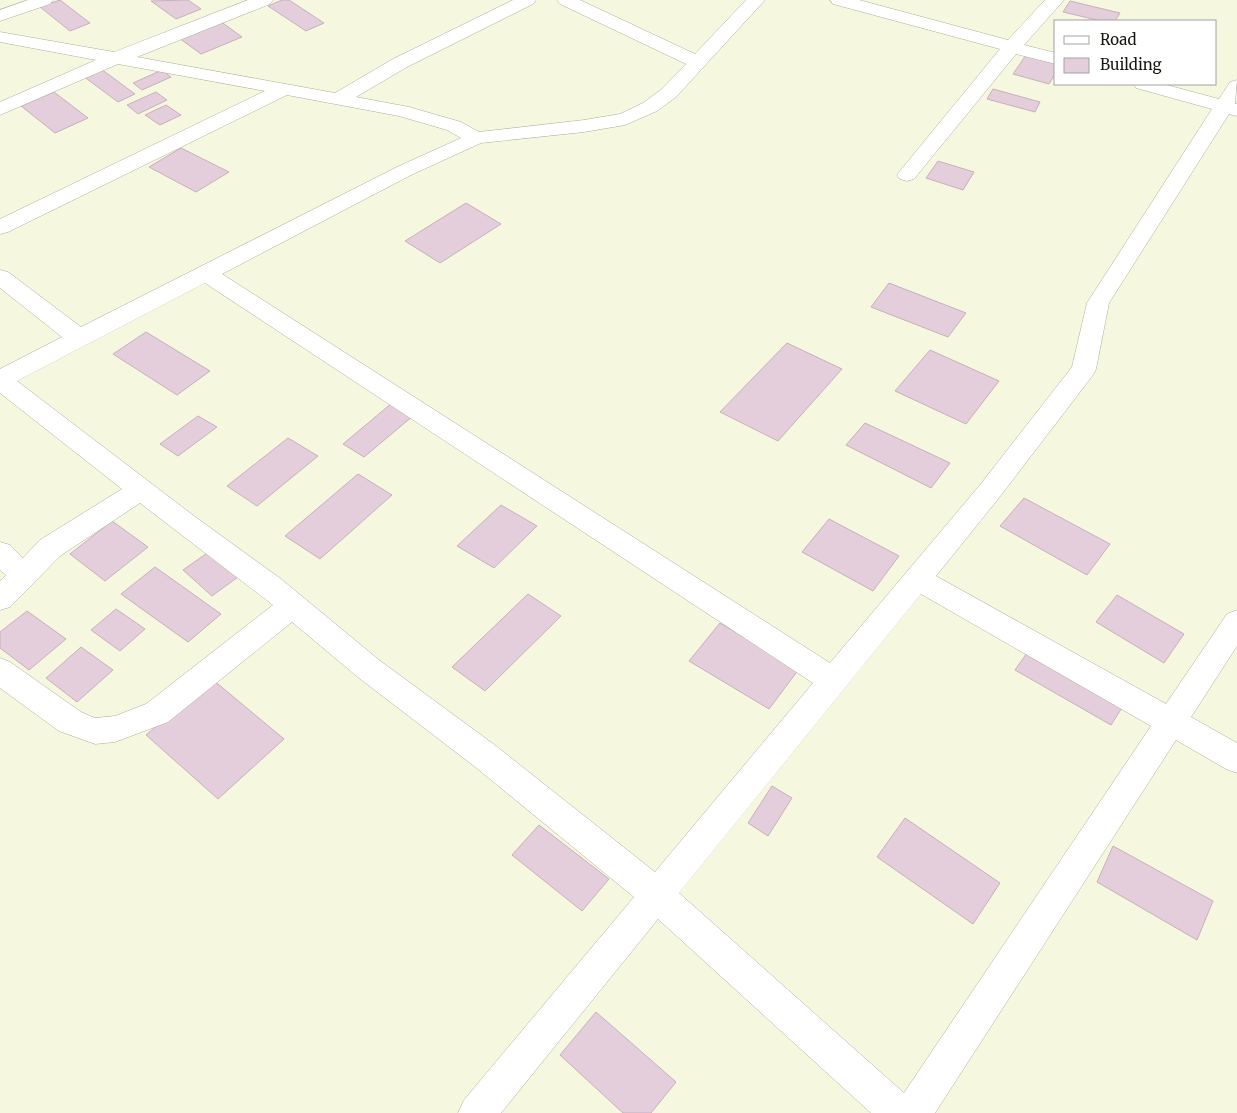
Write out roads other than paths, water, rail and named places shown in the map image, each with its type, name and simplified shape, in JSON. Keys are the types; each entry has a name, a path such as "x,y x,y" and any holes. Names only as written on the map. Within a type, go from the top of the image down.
{"street":[{"path":"0,16 44,0"},
{"path":"0,109 114,59 264,0"},
{"path":"336,100 400,63 527,0"},
{"path":"566,0 697,62"},
{"path":"756,0 669,93 650,107 625,119 584,126 476,138 404,171 0,380 141,490 271,587 369,669 485,756 657,895 899,1113"},
{"path":"839,0 1054,59"},
{"path":"907,176 1012,47 1055,0"},
{"path":"0,37 430,118 454,126 476,138"},
{"path":"477,1113 989,492 1084,369 1098,303 1233,101 1148,85"},
{"path":"0,227 283,90"},
{"path":"206,273 834,681"},
{"path":"0,277 79,338"},
{"path":"0,599 50,548 141,490"},
{"path":"0,553 24,575"},
{"path":"918,579 1170,723 1237,759"},
{"path":"0,671 70,722 95,730 115,729 133,724 156,713 293,606"},
{"path":"913,1113 1237,622"}]}
